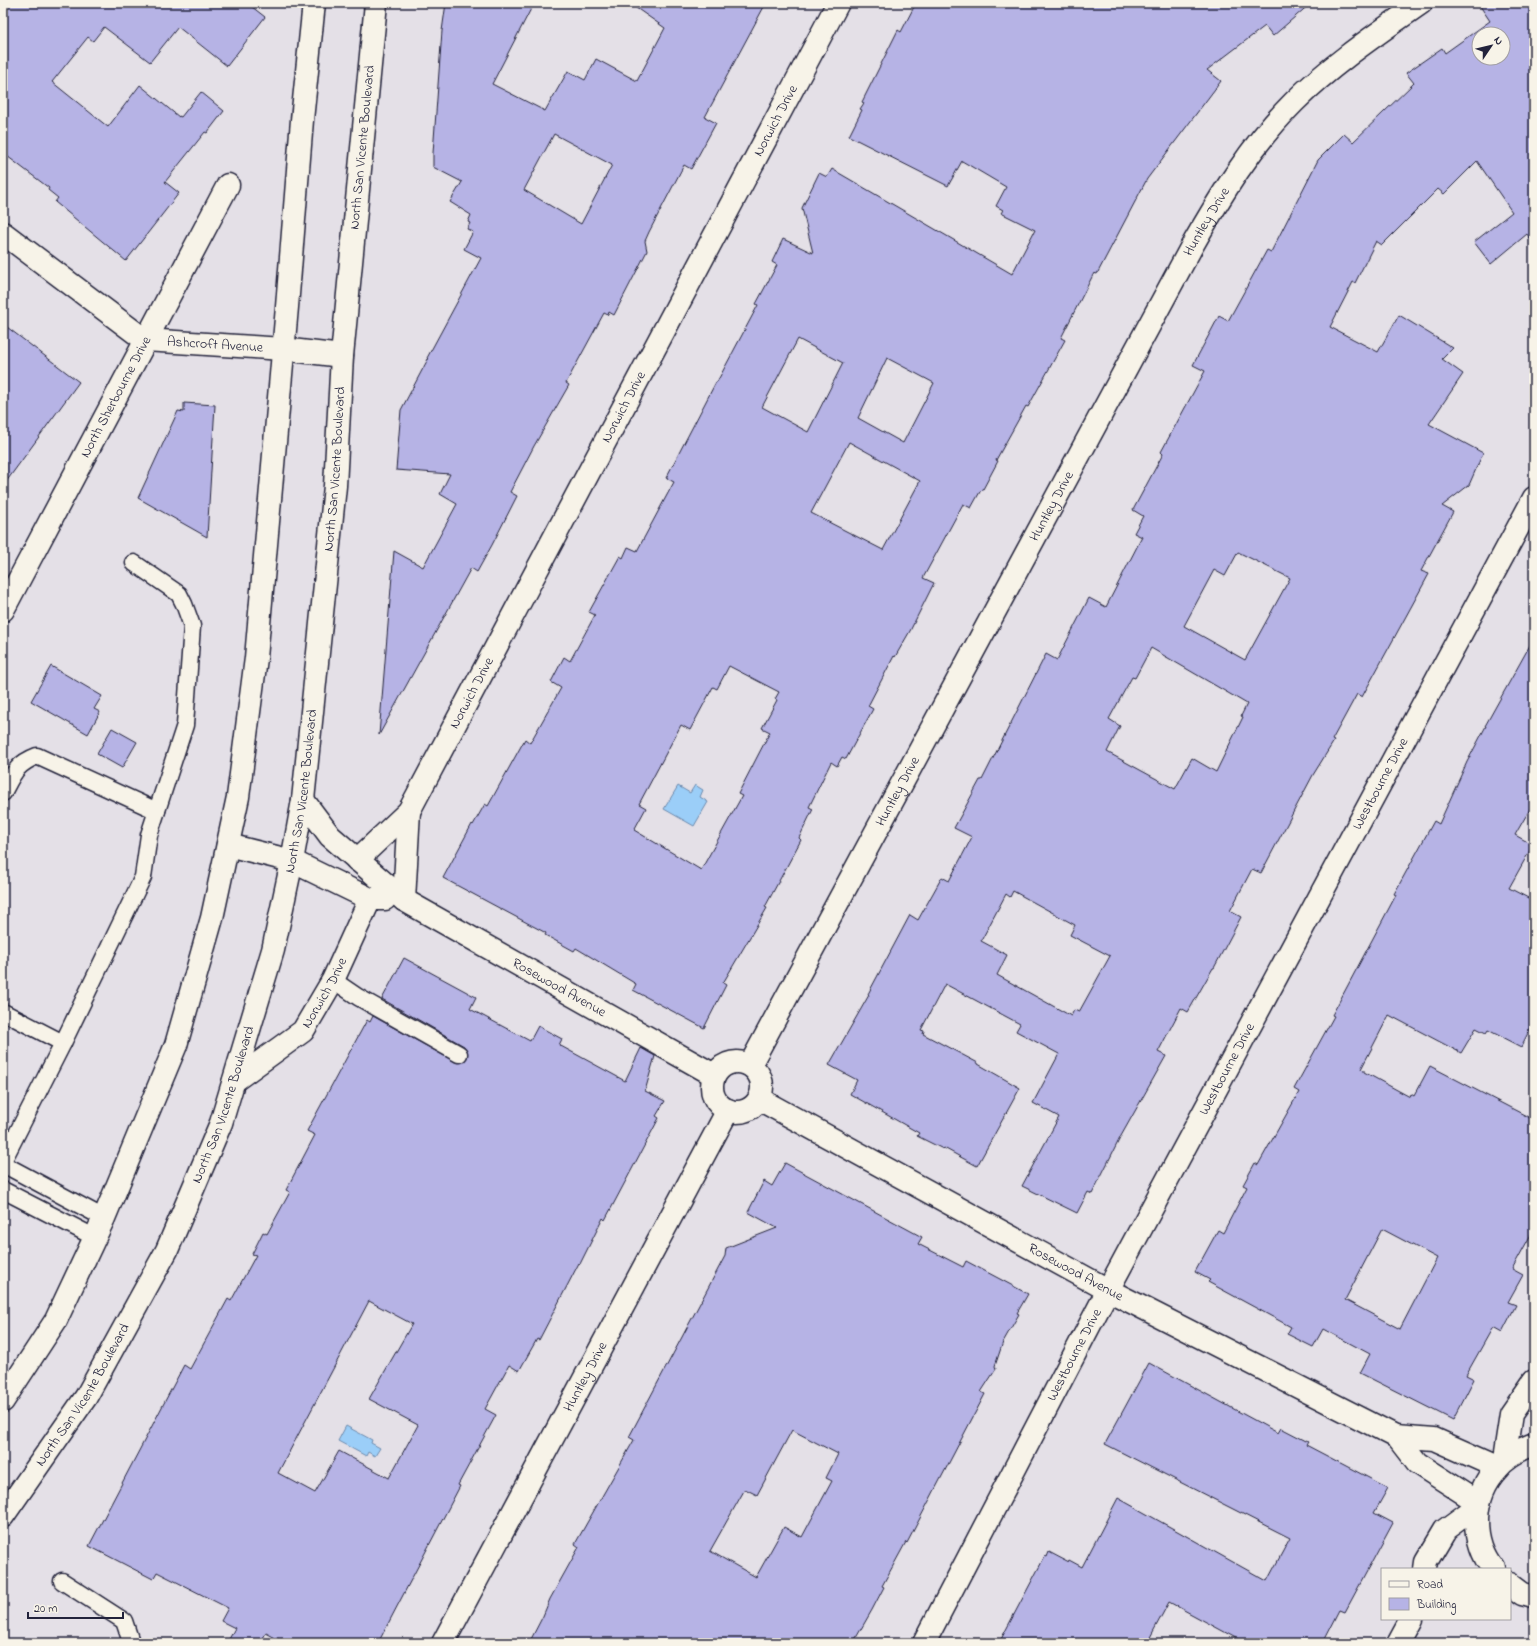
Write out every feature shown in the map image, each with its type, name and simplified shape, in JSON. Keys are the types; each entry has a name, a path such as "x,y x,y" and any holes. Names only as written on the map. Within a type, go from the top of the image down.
{"street":[{"path":"3,1401 56,1320 104,1218 176,1045 212,918 238,798 256,658 302,120 314,3"},
{"name":"North San Vicente Boulevard","path":"3,1516 86,1397 167,1250 221,1124 274,950 303,800 335,486 342,356 376,3"},
{"name":"Norwich Drive","path":"357,860 409,812 838,3"},
{"name":"Huntley Drive","path":"750,1065 1188,253 1218,201 1266,132 1294,102 1337,63 1421,3"},
{"name":"North Sherbourne Drive","path":"3,610 228,185"},
{"path":"3,233 145,340"},
{"name":"Ashcroft Avenue","path":"145,340 283,349 342,356"},
{"name":"Westbourne Drive","path":"924,1643 1108,1290 1534,498"},
{"name":"Rosewood Avenue","path":"303,800 330,836 404,900 714,1075"},
{"name":"Norwich Drive","path":"404,900 409,812"},
{"name":"Rosewood Avenue","path":"228,845 292,861 370,899 404,900"},
{"name":"Norwich Drive","path":"234,1081 303,1031 333,980 370,899"},
{"path":"734,1061 750,1065 756,1070 761,1078 762,1086 759,1099 752,1108 744,1111 736,1112 720,1106 715,1100 712,1091 714,1075 726,1064 734,1061"},
{"name":"Rosewood Avenue","path":"759,1099 1108,1290 1397,1437 1434,1439 1501,1464"},
{"name":"Huntley Drive","path":"443,1643 728,1110"},
{"path":"1501,1464 1511,1414 1534,1381"},
{"name":"Rosewood Avenue","path":"1397,1437 1417,1463 1478,1504"},
{"path":"1485,1566 1477,1523 1478,1504 1485,1484 1501,1464 1518,1451 1534,1444"},
{"path":"1426,1568 1426,1562 1445,1530 1478,1504"},
{"path":"1511,1586 1522,1594 1534,1597"},
{"path":"1398,1643 1410,1620"}],"lane":[{"path":"3,1161 63,1043 143,877 148,835 185,725 192,626 179,594 134,563"},
{"path":"3,793 13,774 23,761 37,756 157,811"},
{"path":"333,980 358,997 459,1054"},
{"path":"3,1012 63,1043"},
{"path":"3,1164 104,1218"},
{"path":"3,1190 94,1237"},
{"path":"62,1581 124,1621 131,1642 130,1643"}],"water":[{"path":"695,785 703,790 700,797 708,802 694,826 664,809 678,786 690,793"},
{"path":"346,1426 372,1440 371,1443 380,1448 375,1456 368,1452 366,1456 338,1441"}],"building":[{"path":"3,3 247,3 265,17 227,66 178,27 150,62 104,27 93,41 88,37 52,82 108,127 140,85 179,117 181,117 201,92 224,111 165,182 179,193 126,261 55,202 58,198 48,190 49,188 3,153"},
{"path":"446,3 534,3 492,84 545,111 568,71 585,80 596,59 637,81 665,28 629,3 766,3 705,117 716,123 691,169 684,165 649,232 645,241 647,251 614,315 609,312 608,315 604,313 566,383 569,385 510,492 517,496 492,545 477,572 471,568 379,735 394,551 423,567 457,504 440,494 450,474 396,470 401,410 428,359 427,358 481,258 464,249 473,232 467,229 470,223 468,222 471,215 450,202 462,182 433,167 442,31","holes":["554,134 612,165 581,224 524,190"]},
{"path":"916,3 1311,3 1273,36 1265,26 1207,70 1221,81 1147,179 1097,274 1094,273 1061,338 1065,340 1028,407 1026,406 996,460 998,461 982,491 981,490 971,508 963,504 923,578 934,583 910,631 895,657 894,656 868,706 873,709 846,759 842,757 837,766 831,762 809,807 813,809 799,838 801,840 765,907 767,908 723,983 726,985 704,1028 633,990 636,984 576,948 574,951 545,935 546,933 443,878 472,824 473,825 485,804 488,806 525,739 530,743 561,688 551,682 564,657 570,661 595,615 589,612 620,556 623,558 628,547 637,551 674,482 666,478 758,305 756,304 777,265 772,262 783,239 813,253 802,208 819,173 827,177 832,169 1012,274 1035,230 1001,213 1003,210 996,206 1006,187 962,161 948,186 849,136 862,110 860,109 864,103 862,102 898,30 901,32","holes":["798,339 843,363 808,432 762,407","887,358 934,383 903,443 858,418","849,442 920,481 883,550 811,513","729,666 779,692 775,699 777,700 762,728 770,732 738,794 742,796 701,870 634,830 646,808 639,804 681,725 690,730 713,687 717,689"]},
{"path":"1478,3 1534,3 1534,244 1527,234 1491,264 1474,242 1512,212 1477,161 1444,194 1438,189 1382,245 1376,241 1355,283 1353,282 1330,327 1378,352 1399,315 1453,348 1442,359 1463,374 1429,424 1483,453 1469,485 1442,506 1453,512 1421,571 1429,574 1362,697 1357,694 1332,740 1334,741 1313,775 1261,873 1252,869 1230,911 1241,917 1214,968 1188,1012 1181,1008 1158,1052 1166,1056 1121,1136 1092,1194 1088,1192 1077,1213 1022,1186 1059,1117 1033,1103 1059,1054 1016,1031 1020,1024 945,984 921,1030 924,1031 923,1034 978,1063 1020,1088 977,1166 944,1148 943,1149 917,1136 919,1133 850,1094 857,1080 829,1065 869,995 868,994 910,915 918,920 942,877 949,881 972,837 954,828 980,780 982,780 1046,654 1057,660 1089,598 1106,607 1142,537 1134,533 1143,516 1133,510 1163,454 1161,452 1205,371 1193,365 1219,316 1228,321 1267,250 1271,252 1318,160 1344,134 1353,142 1414,83 1406,73 1442,48 1445,53 1471,35 1471,66 1511,66 1511,26 1483,26 1490,21","holes":["1238,552 1290,578 1245,660 1184,626 1214,570 1225,576","1151,648 1247,704 1241,716 1243,717 1216,772 1192,758 1175,789 1107,752 1120,726 1109,719 1132,677 1135,678","1013,891 1075,925 1070,935 1110,956 1079,1012 1074,1010 1071,1016 997,975 1007,955 981,941 1006,894 1010,897"]},
{"path":"3,324 79,382 3,486"},
{"path":"184,403 215,405 207,537 138,498 178,411 184,412"},
{"path":"1534,638 1534,802 1515,835 1533,845 1509,888 1534,901 1534,1021 1521,1047 1488,1030 1486,1033 1476,1028 1461,1053 1389,1015 1361,1069 1410,1097 1411,1094 1414,1096 1430,1066 1534,1120 1534,1229 1512,1269 1523,1275 1508,1302 1516,1305 1502,1332 1493,1327 1466,1375 1474,1379 1453,1420 1360,1373 1370,1354 1323,1329 1313,1347 1287,1334 1291,1327 1208,1282 1210,1280 1195,1272 1218,1230 1223,1233 1247,1187 1243,1185 1255,1163 1258,1165 1299,1092 1294,1089 1334,1016 1332,1015 1396,895 1394,894 1434,821 1439,824 1485,726","holes":["1382,1229 1437,1258 1400,1329 1345,1300"]},
{"path":"51,666 102,696 94,709 100,712 88,734 31,701"},
{"path":"112,728 137,742 122,768 97,754"},
{"path":"404,958 476,997 470,1009 530,1041 538,1026 562,1039 559,1045 625,1081 641,1048 655,1056 645,1091 665,1101 656,1116 659,1118 605,1220 603,1218 539,1340 537,1339 519,1371 509,1365 485,1409 496,1415 458,1485 460,1486 378,1643 285,1643 266,1633 260,1643 227,1643 235,1628 221,1621 228,1608 157,1572 153,1579 89,1546 184,1365 190,1369 228,1299 231,1301 256,1255 252,1254 263,1232 267,1234 290,1192 286,1190 315,1135 307,1131 367,1020 370,1022 373,1016 455,1062 463,1062 467,1058 467,1050 464,1046 382,999","holes":["369,1301 412,1324 369,1399 418,1425 389,1478 339,1451 315,1493 278,1473"]},
{"path":"785,1163 922,1237 918,1244 963,1267 966,1261 1028,1294 1017,1313 1019,1314 1003,1342 995,1366 996,1369 981,1392 985,1394 907,1543 906,1542 882,1586 884,1587 872,1610 853,1643 529,1643 550,1599 579,1547 575,1544 634,1440 629,1437 725,1256 726,1248 777,1228 748,1212 764,1181 772,1186","holes":["792,1430 838,1454 826,1478 832,1481 802,1537 784,1527 756,1577 710,1551 745,1489 757,1495"]},
{"path":"1149,1363 1278,1433 1281,1428 1308,1442 1306,1445 1388,1488 1374,1513 1393,1523 1345,1612 1340,1610 1323,1643 1245,1643 1169,1602 1147,1643 999,1643 1045,1556 1047,1557 1049,1552 1068,1562 1069,1560 1082,1567 1118,1498 1267,1581 1290,1538 1105,1444"}]}
